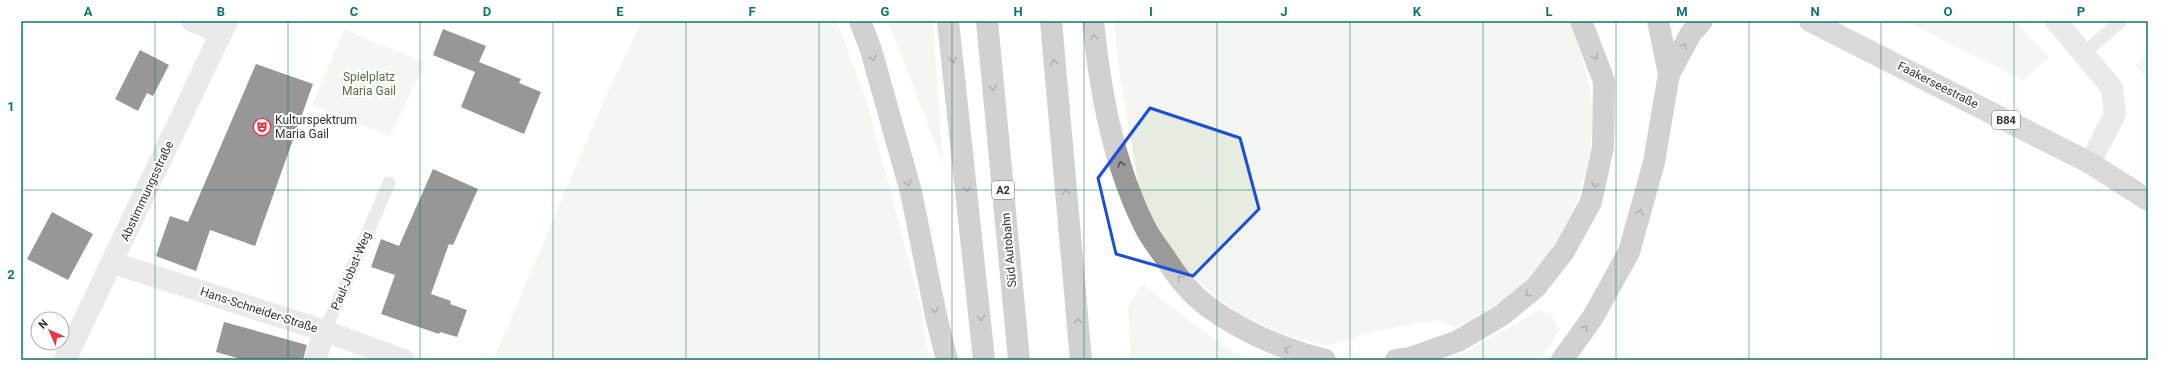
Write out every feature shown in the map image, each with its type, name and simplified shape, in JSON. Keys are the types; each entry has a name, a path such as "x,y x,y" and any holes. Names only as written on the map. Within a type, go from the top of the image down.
{"highway":[{"path":"860,21 871,50 911,192 936,316 948,360"},
{"path":"948,21 984,360"},
{"name":"Süd Autobahn","path":"987,21 1019,360"},
{"path":"1051,21 1082,360"},
{"path":"1093,21 1106,116 1124,176 1144,226 1176,274 1207,306 1246,330 1287,350 1325,360"},
{"path":"1396,360 1410,358 1458,341 1502,315 1525,297 1536,288 1564,251 1591,202 1603,147 1604,81 1581,21"},
{"path":"1562,360 1593,317 1629,252 1654,162 1668,74 1658,21"},
{"path":"1668,74 1691,33 1702,21"}],"main road":[{"name":"Faakerseestraße","path":"1810,21 2090,163 2148,200"}],"street":[{"path":"192,21 225,27"},
{"path":"2056,21 2112,88 2115,114 2090,163"},
{"name":"Abstimmungsstraße","path":"65,360 113,263 225,27"},
{"name":"Hans-Schneider-Straße","path":"113,263 325,331 404,360"},
{"name":"Paul-Jobst-Weg","path":"315,360 325,331"}],"lane":[{"path":"2084,53 2121,21"},
{"name":"Paul-Jobst-Weg","path":"325,331 389,183"}],"highlighted area":[{"path":"1150,108 1240,138 1259,209 1193,276 1116,254 1098,178"}],"green space":[{"path":"642,21 837,21 866,99 921,307 929,360 493,360 607,93"},
{"path":"888,21 933,21 943,164"},
{"path":"1114,21 1569,21 1583,61 1592,104 1592,133 1589,154 1579,195 1571,214 1550,251 1523,284 1500,302 1457,327 1436,320 1368,333 1328,346 1282,334 1238,313 1189,273 1174,254 1154,220 1139,186 1119,70"},
{"path":"1906,21 2015,21 2049,57 2023,81"},
{"name":"Spielplatz Maria Gail","path":"344,29 425,63 390,137 312,105"},
{"path":"2148,51 2148,78 2135,66"},
{"path":"1142,284 1221,344 1247,360 1131,360 1128,307"},
{"path":"1539,310 1551,314 1560,329 1549,347 1536,360 1445,360 1466,352"}],"building":[{"path":"443,29 486,46 479,62 521,79 519,83 541,92 524,134 461,107 475,72 433,55"},
{"path":"140,50 169,65 153,96 147,93 138,111 115,99"},
{"path":"256,64 313,84 255,246 210,230 196,271 156,256 170,216 188,222"},
{"path":"433,169 478,189 453,245 449,244 431,294 451,301 450,304 467,310 457,337 440,332 439,334 381,314 395,275 371,267 381,239 399,246"},
{"path":"52,212 93,234 68,280 27,259"},
{"path":"224,322 307,345 303,360 244,360 216,352"}],"place":[{"name":"Kulturspektrum Maria Gail","path":"262,127"}]}
